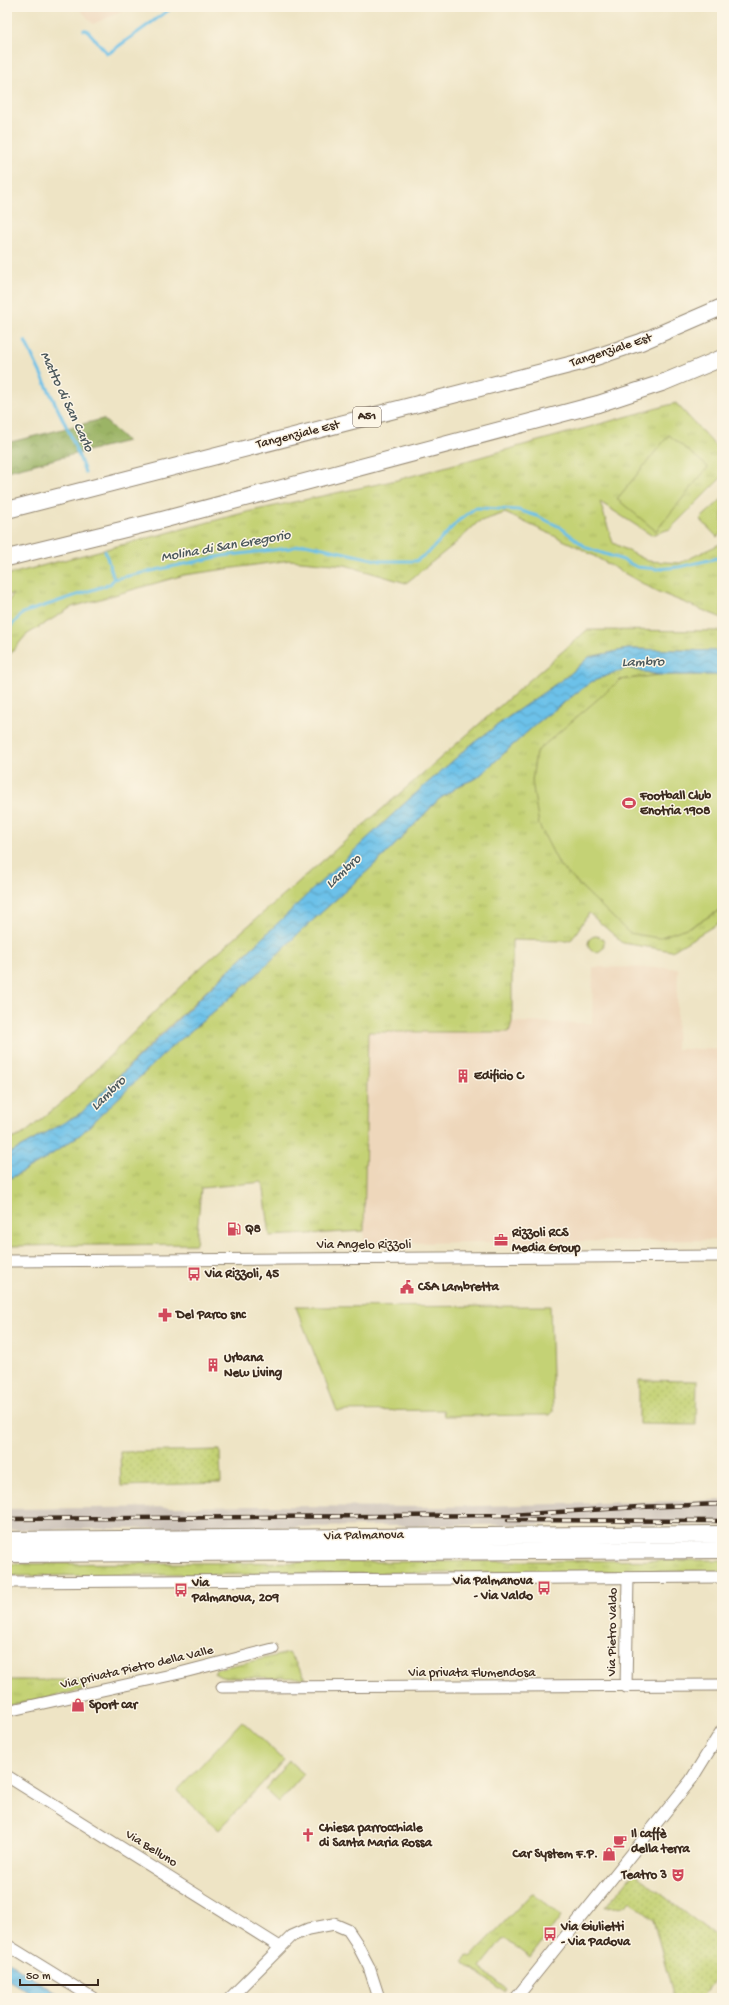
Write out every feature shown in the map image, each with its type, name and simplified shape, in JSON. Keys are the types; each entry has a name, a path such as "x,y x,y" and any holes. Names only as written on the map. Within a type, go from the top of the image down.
{"highway":[{"name":"Tangenziale Est","path":"7,510 569,366 641,342 722,307"},
{"path":"11,558 162,520 598,404 662,383 722,358"},
{"name":"Via Palmanova","path":"7,1540 722,1534"},
{"name":"Via Palmanova","path":"7,1554 722,1550"}],"street":[{"name":"Via Angelo Rizzoli","path":"7,1261 722,1256"},
{"path":"7,1582 722,1577"},
{"name":"Via Pietro Valdo","path":"626,1687 628,1578"},
{"name":"Via privata Pietro della Valle","path":"7,1711 180,1674 273,1649"},
{"name":"Via privata Flumendosa","path":"222,1687 626,1687 722,1685"},
{"path":"516,1998 691,1780 722,1730"},
{"name":"Via Belluno","path":"7,1776 280,1947"},
{"path":"230,1998 292,1936 300,1932 330,1924 341,1926 350,1933 369,1967 379,1998"},
{"path":"7,1945 93,1998"}],"shaded area":[{"path":"78,7 133,7 93,24"},
{"path":"593,967 678,968 676,1049 722,1049 722,1240 384,1243 364,1246 368,1032 509,1032 512,1022 592,1023"},
{"path":"722,1500 722,1525 576,1524 7,1530 7,1509 261,1506 440,1507"}],"green space":[{"path":"676,403 722,453 722,477 670,529 651,535 600,502 613,543 648,561 680,563 722,543 722,618 656,591 578,547 505,513 478,522 457,542 406,583 345,565 290,560 184,575 72,607 26,635 7,658 7,604 13,594 7,595 7,575 247,512 397,480"},
{"path":"103,419 127,441 7,471 7,443"},
{"path":"669,435 708,467 656,531 617,499"},
{"path":"722,499 722,533 717,537 700,519"},
{"path":"587,630 722,631 722,651 628,649 589,657 569,675 472,744 407,801 161,1034 81,1113 7,1155 7,1141 25,1133 68,1097 193,974"},
{"path":"627,668 659,675 620,680 692,926 722,909 722,921 672,951 623,943 589,913 572,939 567,941 512,940 512,1022 509,1032 368,1032 364,1231 270,1236 263,1182 201,1188 196,1244 7,1246 7,1180 42,1161 81,1134 168,1050 250,981 302,930 385,855 438,800 460,785 477,778 537,723 591,682"},
{"name":"Football Club Enotria 1908","path":"659,675 722,675 722,909 692,926 658,938 629,933 560,866 539,825 532,781 536,752 620,680"},
{"path":"593,936 599,936 604,941 602,950 599,952 593,952 588,947 588,941"},
{"path":"550,1306 553,1412 550,1415 444,1416 443,1410 337,1411 296,1307"},
{"path":"639,1380 697,1381 696,1425 639,1424"},
{"path":"220,1450 221,1483 121,1486 120,1452"},
{"path":"722,1560 722,1571 7,1576 7,1564"},
{"path":"289,1653 306,1678 221,1677 214,1673 216,1669"},
{"path":"7,1680 86,1680 86,1689 7,1706"},
{"path":"242,1721 284,1760 219,1830 177,1791"},
{"path":"289,1761 304,1774 279,1802 265,1789"},
{"path":"634,1873 722,1941 722,1971 701,1998 672,1998 672,1990 653,1919 630,1901 626,1906 605,1908"},
{"path":"532,1893 561,1916 530,1958 504,1938 480,1968 507,1989 505,1992 462,1961 468,1955 471,1957"}],"water":[{"name":"Lambro","path":"628,649 722,651 722,675 659,675 627,668 591,682 537,723 477,778 460,785 438,800 385,855 302,930 250,981 168,1050 81,1134 42,1161 7,1180 7,1155 81,1113 311,891 407,801 472,744 569,675 589,657"},
{"path":"7,1961 65,1998 38,1998 7,1979"}],"waterway":[{"name":"Matto di San Carlo","path":"84,30 87,30 107,53 109,53 173,7"},
{"name":"Matto di San Carlo","path":"25,341 70,434 85,472"},
{"name":"Molina di San Gregorio","path":"7,638 11,626 23,613 110,584 114,579 222,556 290,548 305,544 381,561 416,561 430,551 458,521 475,508 518,510 537,516 560,527 587,548 623,560 637,567 657,569 679,567 722,557"},
{"name":"Matto di San Carlo","path":"105,551 114,579"}],"railway":[{"path":"7,1519 510,1515 639,1507 722,1504"},
{"path":"508,1520 722,1521"}],"place":[{"name":"Football Club Enotria 1908","path":"629,803"},
{"name":"Edificio C","path":"463,1076"},
{"name":"Q8","path":"234,1229"},
{"name":"Rizzoli RCS Media Group","path":"501,1240"},
{"name":"Via Rizzoli, 45","path":"194,1274"},
{"name":"CSA Lambretta","path":"407,1287"},
{"name":"Del Parco snc","path":"165,1315"},
{"name":"Urbana New Living","path":"213,1365"},
{"name":"Via Palmanova - Via Valdo","path":"544,1588"},
{"name":"Via Palmanova, 209","path":"181,1590"},
{"name":"Sport car","path":"78,1705"},
{"name":"Chiesa parrocchiale di Santa Maria Rossa","path":"308,1835"},
{"name":"Il caffè della terra","path":"620,1841"},
{"name":"Car System F.P.","path":"609,1854"},
{"name":"Teatro 3","path":"678,1875"},
{"name":"Via Giulietti - Via Padova","path":"550,1934"}]}
